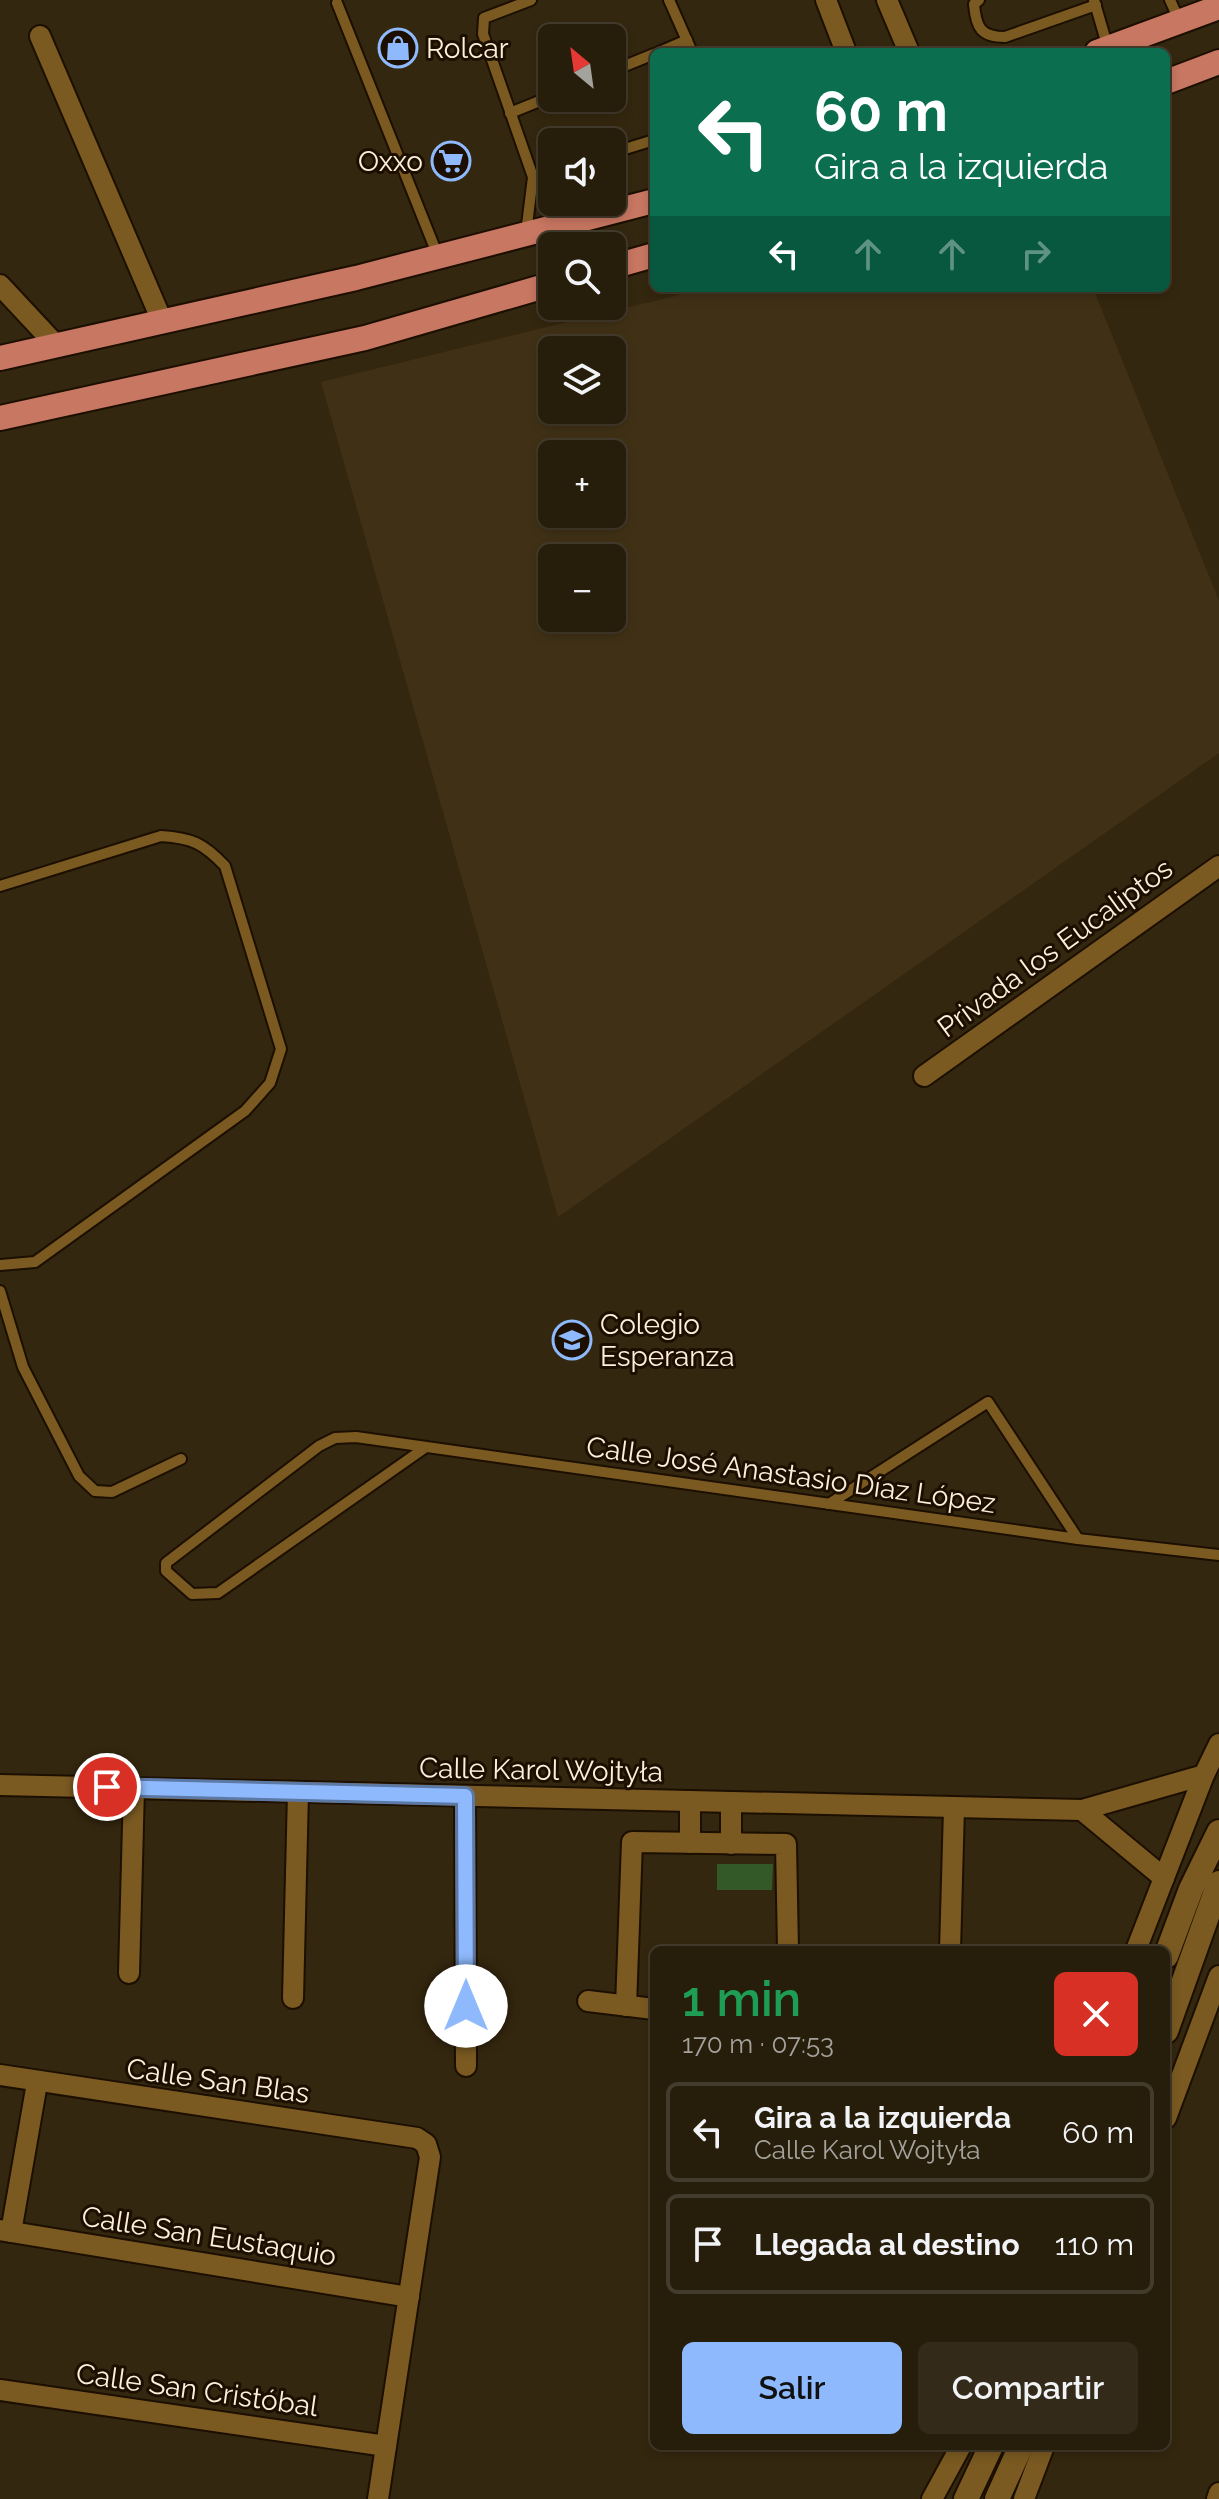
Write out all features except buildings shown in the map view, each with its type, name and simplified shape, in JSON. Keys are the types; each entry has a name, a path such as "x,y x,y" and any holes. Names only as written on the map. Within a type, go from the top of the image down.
{"main road":[{"path":"1110,48 1175,11 1219,7"},
{"path":"1170,80 1219,62"},
{"path":"0,358 356,278 650,202"},
{"path":"626,263 650,256"},
{"path":"0,418 365,338 538,288"},
{"path":"1170,1946 1191,1889 1219,1832"},
{"path":"1170,2020 1219,1883"},
{"path":"966,2499 989,2450"},
{"path":"997,2499 1019,2450"}],"street":[{"path":"826,0 844,48"},
{"path":"887,0 907,48"},
{"path":"40,36 162,321"},
{"path":"0,285 55,344"},
{"name":"Privada los Eucaliptos","path":"924,1076 1219,866"},
{"path":"1138,1946 1219,1744"},
{"name":"Calle Karol Wojtyła","path":"0,1785 1082,1810 1204,1775"},
{"path":"129,1973 134,1788"},
{"path":"293,1998 298,1792"},
{"path":"465,1796 466,2066"},
{"path":"690,1801 690,1843"},
{"path":"731,1802 731,1844"},
{"path":"950,1946 954,1808"},
{"path":"1082,1810 1164,1878"},
{"path":"626,2006 632,1842 786,1844 788,1946"},
{"path":"1170,2107 1219,1976"},
{"path":"588,2001 650,2009"},
{"name":"Calle San Blas","path":"0,2075 417,2138 426,2144 430,2157 409,2297"},
{"path":"6,2231 37,2083"},
{"name":"Calle San Eustaquio","path":"6,2231 409,2297"},
{"path":"378,2499 409,2297"},
{"name":"Calle San Cristóbal","path":"0,2390 386,2446"},
{"path":"932,2499 959,2450"},
{"path":"1024,2499 1042,2450"}],"lane":[{"path":"525,236 533,177 483,34 484,18 531,0"},
{"path":"669,0 690,48"},
{"path":"979,0 974,4 975,17 981,32 989,37 1005,37 1095,2 1108,48"},
{"path":"337,3 439,257"},
{"path":"668,48 687,40"},
{"path":"626,65 650,55"},
{"path":"510,113 538,102"},
{"path":"626,149 650,141"},
{"path":"533,177 538,175"},
{"path":"0,886 161,836 186,838 206,847 225,866 281,1049 270,1083 245,1111 35,1262 0,1265"},
{"path":"0,1291 23,1367 79,1476 95,1491 112,1492 181,1459"},
{"path":"829,1504 988,1402 1078,1539"},
{"name":"Calle José Anastasio Díaz López","path":"426,1447 218,1593 192,1594 166,1571 166,1563 319,1446 335,1438 356,1437 1078,1539 1219,1555"}],"shaded area":[{"path":"687,292 1095,292 1219,601 1219,753 558,1217 321,382 576,320 626,320 626,308"}],"green space":[{"path":"717,1864 773,1864 772,1890 717,1890"}],"place":[{"name":"Rolcar","path":"398,48"},
{"name":"Oxxo","path":"451,161"},
{"name":"Colegio Esperanza","path":"572,1340"}],"route":[{"path":"107,1787 465,1796 466,2006"}]}
